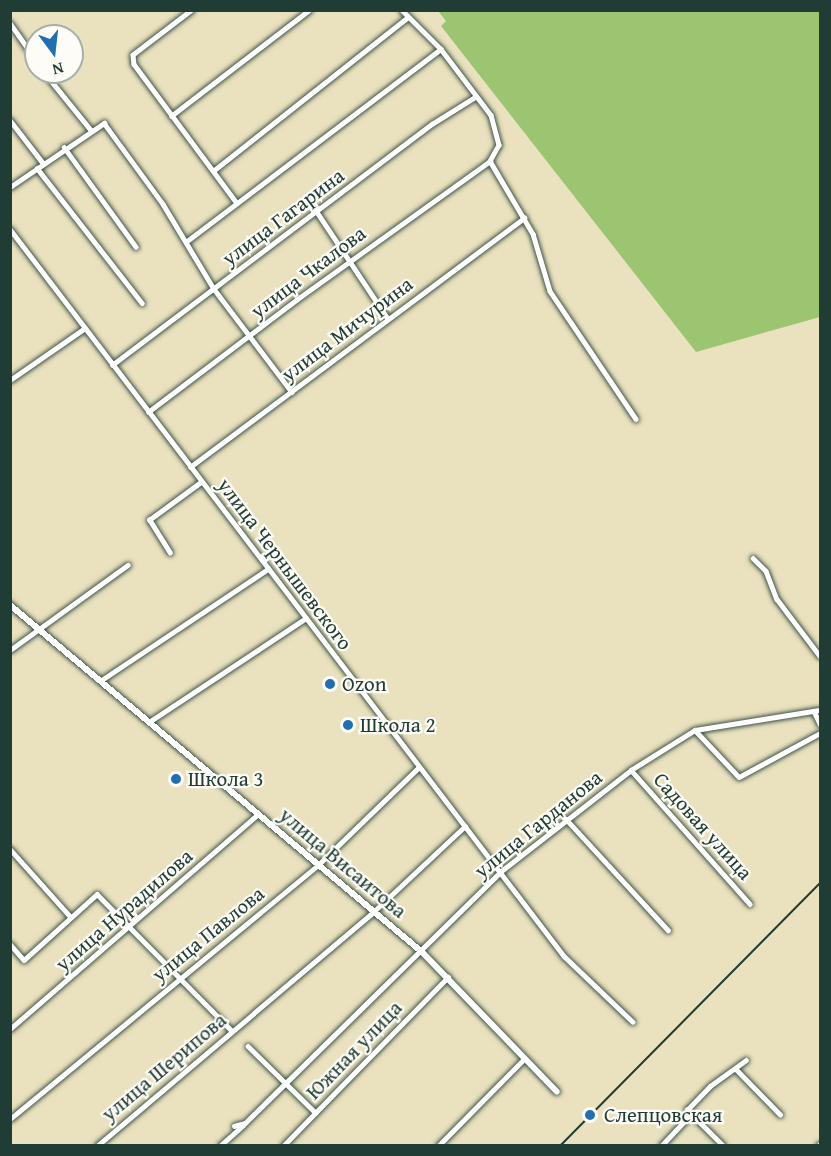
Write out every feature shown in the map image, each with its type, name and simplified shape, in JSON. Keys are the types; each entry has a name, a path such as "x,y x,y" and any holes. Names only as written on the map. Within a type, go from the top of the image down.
{"street":[{"path":"192,10 134,56 134,64 236,202"},
{"path":"171,116 309,10"},
{"path":"402,10 441,49 497,129 499,145 490,161 524,218 550,291 636,419"},
{"path":"213,171 408,17"},
{"path":"10,23 24,43"},
{"path":"187,241 441,49"},
{"path":"54,84 91,130"},
{"name":"улица Гагарина","path":"112,364 432,124 475,97"},
{"path":"10,120 43,163"},
{"path":"10,187 64,147 104,123 187,241 214,289 292,392"},
{"path":"64,147 136,247"},
{"name":"улица Чкалова","path":"148,412 349,261 490,161"},
{"path":"37,168 142,303"},
{"path":"317,212 388,319"},
{"name":"улица Мичурина","path":"190,467 524,218"},
{"name":"улица Чернышевского","path":"10,229 564,956 633,1023"},
{"path":"10,380 85,328"},
{"path":"170,554 149,520 201,482"},
{"path":"753,558 766,572 777,598 820,656"},
{"path":"10,650 128,565"},
{"path":"100,681 268,569"},
{"name":"улица Висаитова","path":"10,605 422,952 558,1092"},
{"path":"149,722 306,618"},
{"name":"улица Гарданова","path":"220,1146 422,952 500,872 631,770 694,730 820,710"},
{"path":"814,711 820,724"},
{"path":"694,730 738,777 820,733"},
{"name":"улица Павлова","path":"10,1119 319,864 419,767"},
{"name":"Садовая улица","path":"631,770 750,904"},
{"name":"улица Нурадилова","path":"10,1029 131,927 258,814"},
{"path":"566,819 668,930"},
{"name":"улица Шерипова","path":"97,1146 254,1013 465,826"},
{"path":"10,849 70,916"},
{"path":"10,944 24,960 97,894 232,1031"},
{"name":"Южная улица","path":"283,1146 448,977"},
{"path":"248,1046 316,1113"},
{"path":"438,1146 524,1059"},
{"path":"661,1146 710,1086 737,1070 746,1060"},
{"path":"737,1070 780,1114"},
{"path":"689,1112 723,1146"},
{"name":"улица Гарданова","path":"234,1126 245,1123"}],"green space":[{"path":"438,11 820,11 820,317 696,352 441,26 446,21"}],"railway":[{"path":"560,1146 820,883"}],"place":[{"name":"Ozon","path":"330,684"},
{"name":"Школа 2","path":"348,725"},
{"name":"Школа 3","path":"176,779"},
{"name":"Слепцовская","path":"590,1115"}]}
